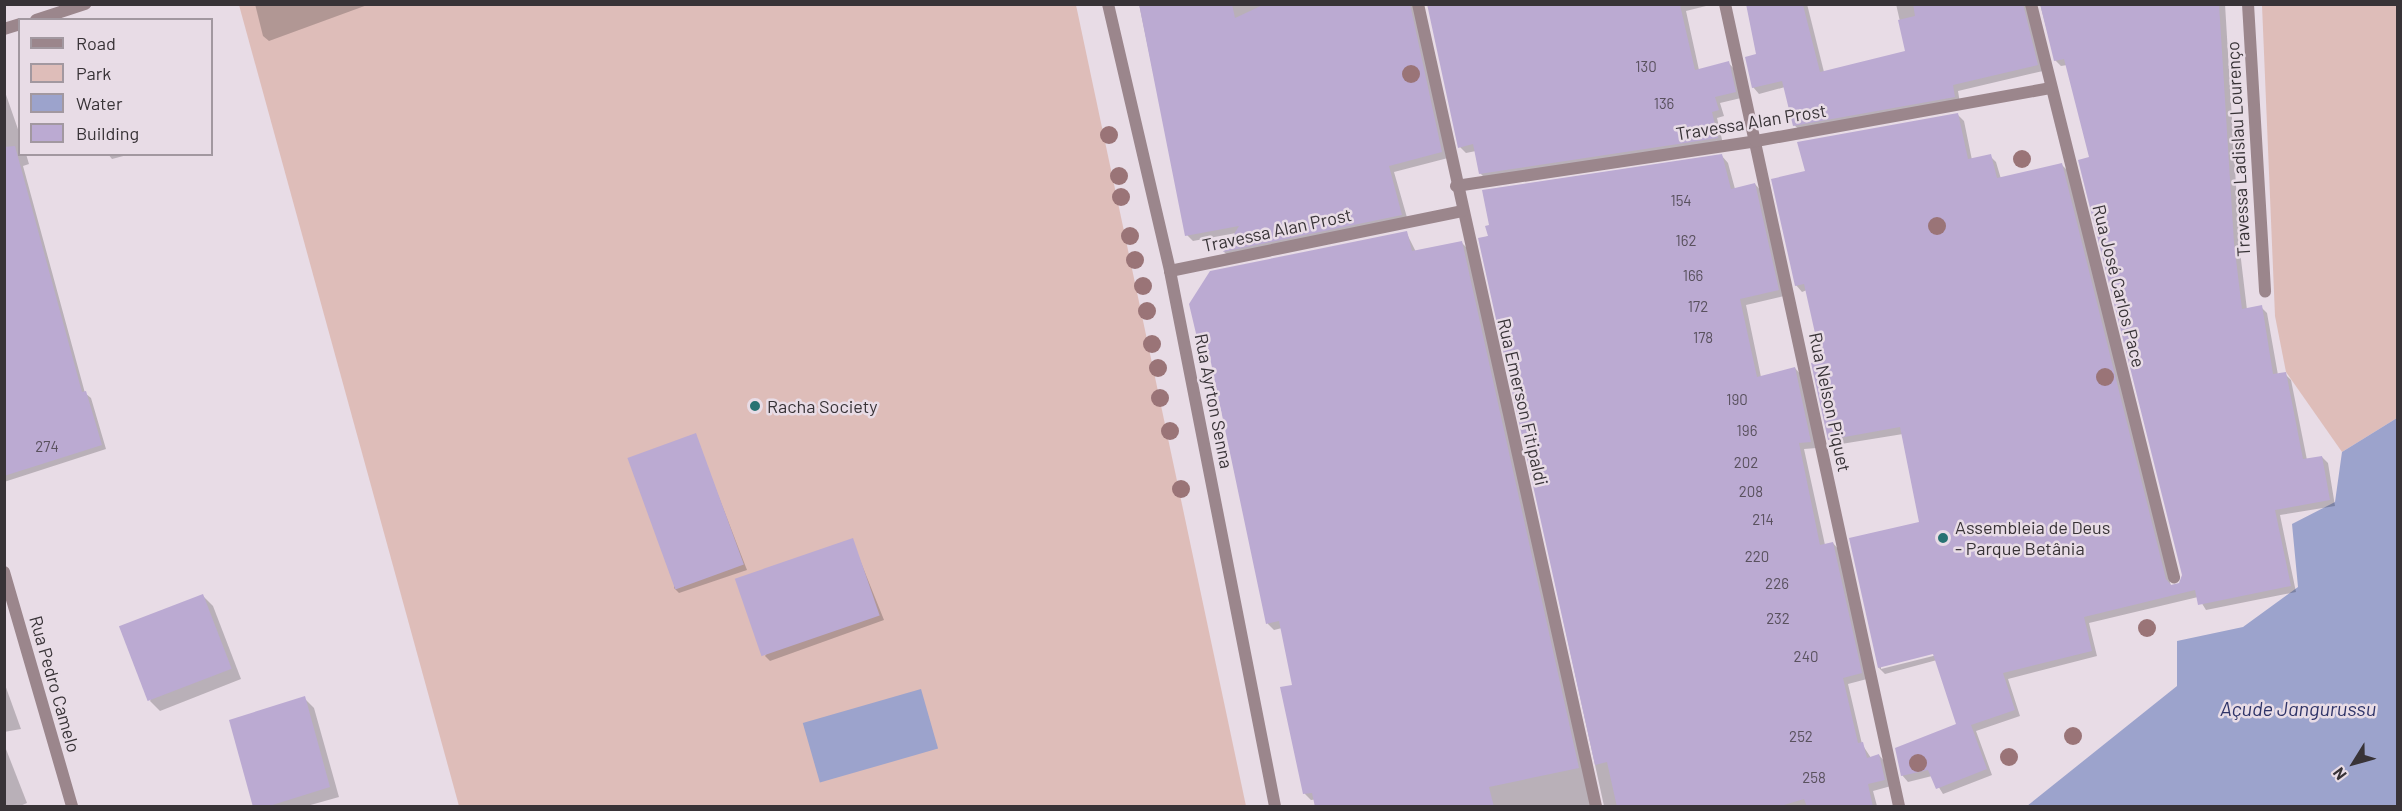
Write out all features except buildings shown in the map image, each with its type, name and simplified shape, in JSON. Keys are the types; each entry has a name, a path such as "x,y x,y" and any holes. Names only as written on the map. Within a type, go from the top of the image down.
{"street":[{"path":"42,18 85,4"},
{"name":"Rua Ayrton Senna","path":"1108,4 1170,271 1275,807"},
{"name":"Rua Emerson Fitipaldi","path":"1418,4 1456,186 1596,807"},
{"name":"Rua Nelson Piquet","path":"1725,4 1899,807"},
{"name":"Rua José Carlos Pace","path":"2031,4 2174,577"},
{"name":"Travessa Ladislau Lourenço","path":"2248,4 2265,291"},
{"name":"Travessa Alan Prost","path":"1456,186 1756,141 2051,88"},
{"name":"Travessa Alan Prost","path":"1170,271 1462,211"},
{"name":"Rua Pedro Camelo","path":"4,572 72,807"}],"green space":[{"name":"Racha Society","path":"239,5 1076,5 1246,806 459,806"},
{"path":"2262,5 2397,5 2397,418 2342,452 2286,372 2275,316"}],"water":[{"name":"Açude Jangurussu","path":"2397,418 2397,806 2027,806 2177,686 2177,641 2243,627 2298,587 2292,524 2335,502 2342,452"},
{"path":"921,689 938,749 820,783 803,723"}],"place":[{"name":"Racha Society","path":"755,406"},
{"name":"Assembleia de Deus - Parque Betânia","path":"1943,538"}]}
